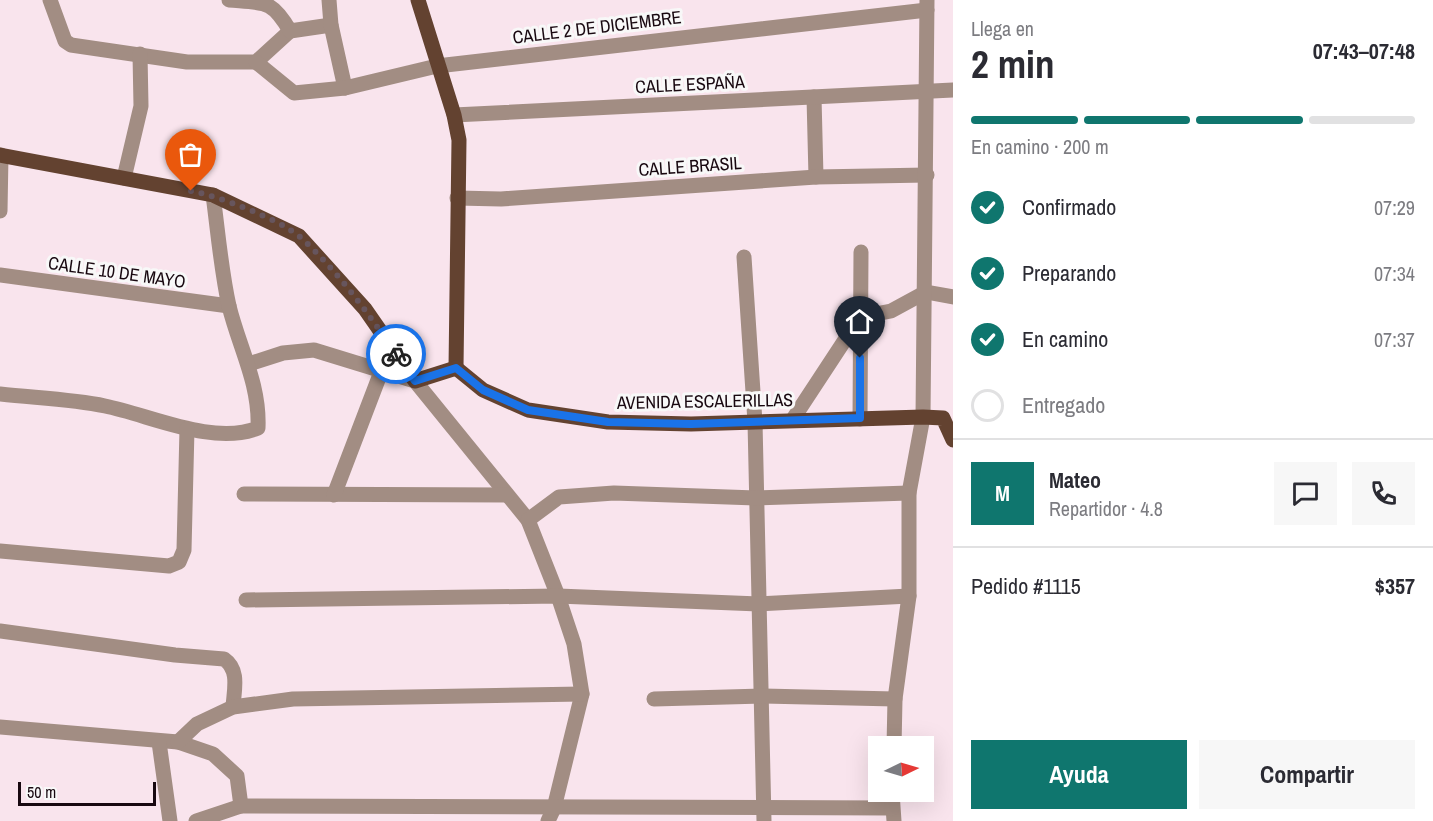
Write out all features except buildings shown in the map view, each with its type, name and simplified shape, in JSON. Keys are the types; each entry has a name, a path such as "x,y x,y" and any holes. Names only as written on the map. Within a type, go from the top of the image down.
{"main road":[{"path":"1,154 213,195 299,236 365,309 415,381 456,368 459,140 454,115 418,0"},
{"name":"AVENIDA ESCALERILLAS","path":"456,368 483,390 528,410 608,422 948,418 953,440"}],"street":[{"path":"50,0 65,41 71,45 188,62 256,62 290,31 331,25"},
{"path":"229,0 271,2 280,11 290,31"},
{"path":"329,0 331,25 345,88"},
{"path":"894,736 895,699 909,597 909,493 923,417 928,89 927,5"},
{"name":"CALLE 2 DE DICIEMBRE","path":"256,62 294,93 345,88 437,66 927,5"},
{"path":"124,178 141,106 140,54"},
{"name":"CALLE ESPAÑA","path":"454,115 928,89 953,90"},
{"path":"814,97 816,177"},
{"path":"0,211 1,154"},
{"name":"CALLE BRASIL","path":"457,198 501,199 816,177 927,175"},
{"path":"0,394 105,406 187,429 245,433 258,428 258,412 249,364 229,306 213,195"},
{"path":"860,418 861,252"},
{"path":"744,257 755,422 764,814"},
{"name":"CALLE 10 DE MAYO","path":"0,275 229,306"},
{"path":"793,420 860,317 891,311 926,292 953,297"},
{"path":"249,364 283,353 314,350 415,381 528,520 574,644 582,694 551,814"},
{"path":"334,495 381,372"},
{"path":"0,551 169,566 179,562 184,550 187,429"},
{"path":"528,520 559,497 614,493 756,498 909,493"},
{"path":"244,494 507,495"},
{"path":"246,600 558,596 759,604 909,597"},
{"path":"0,631 175,655 224,659 231,663 235,674 233,707"},
{"path":"178,742 197,724 233,707 293,699 582,694"},
{"path":"654,699 763,696 895,699"},
{"path":"0,727 178,742 213,754 237,776 241,806"},
{"path":"159,742 170,821"},
{"path":"196,821 241,806 551,814 893,814"}],"way so far":[{"path":"191,191 213,195 299,236 365,309 396,354"}],"route":[{"path":"396,354 415,381 456,368 483,390 528,410 608,422 691,424 860,418 860,358"}]}
